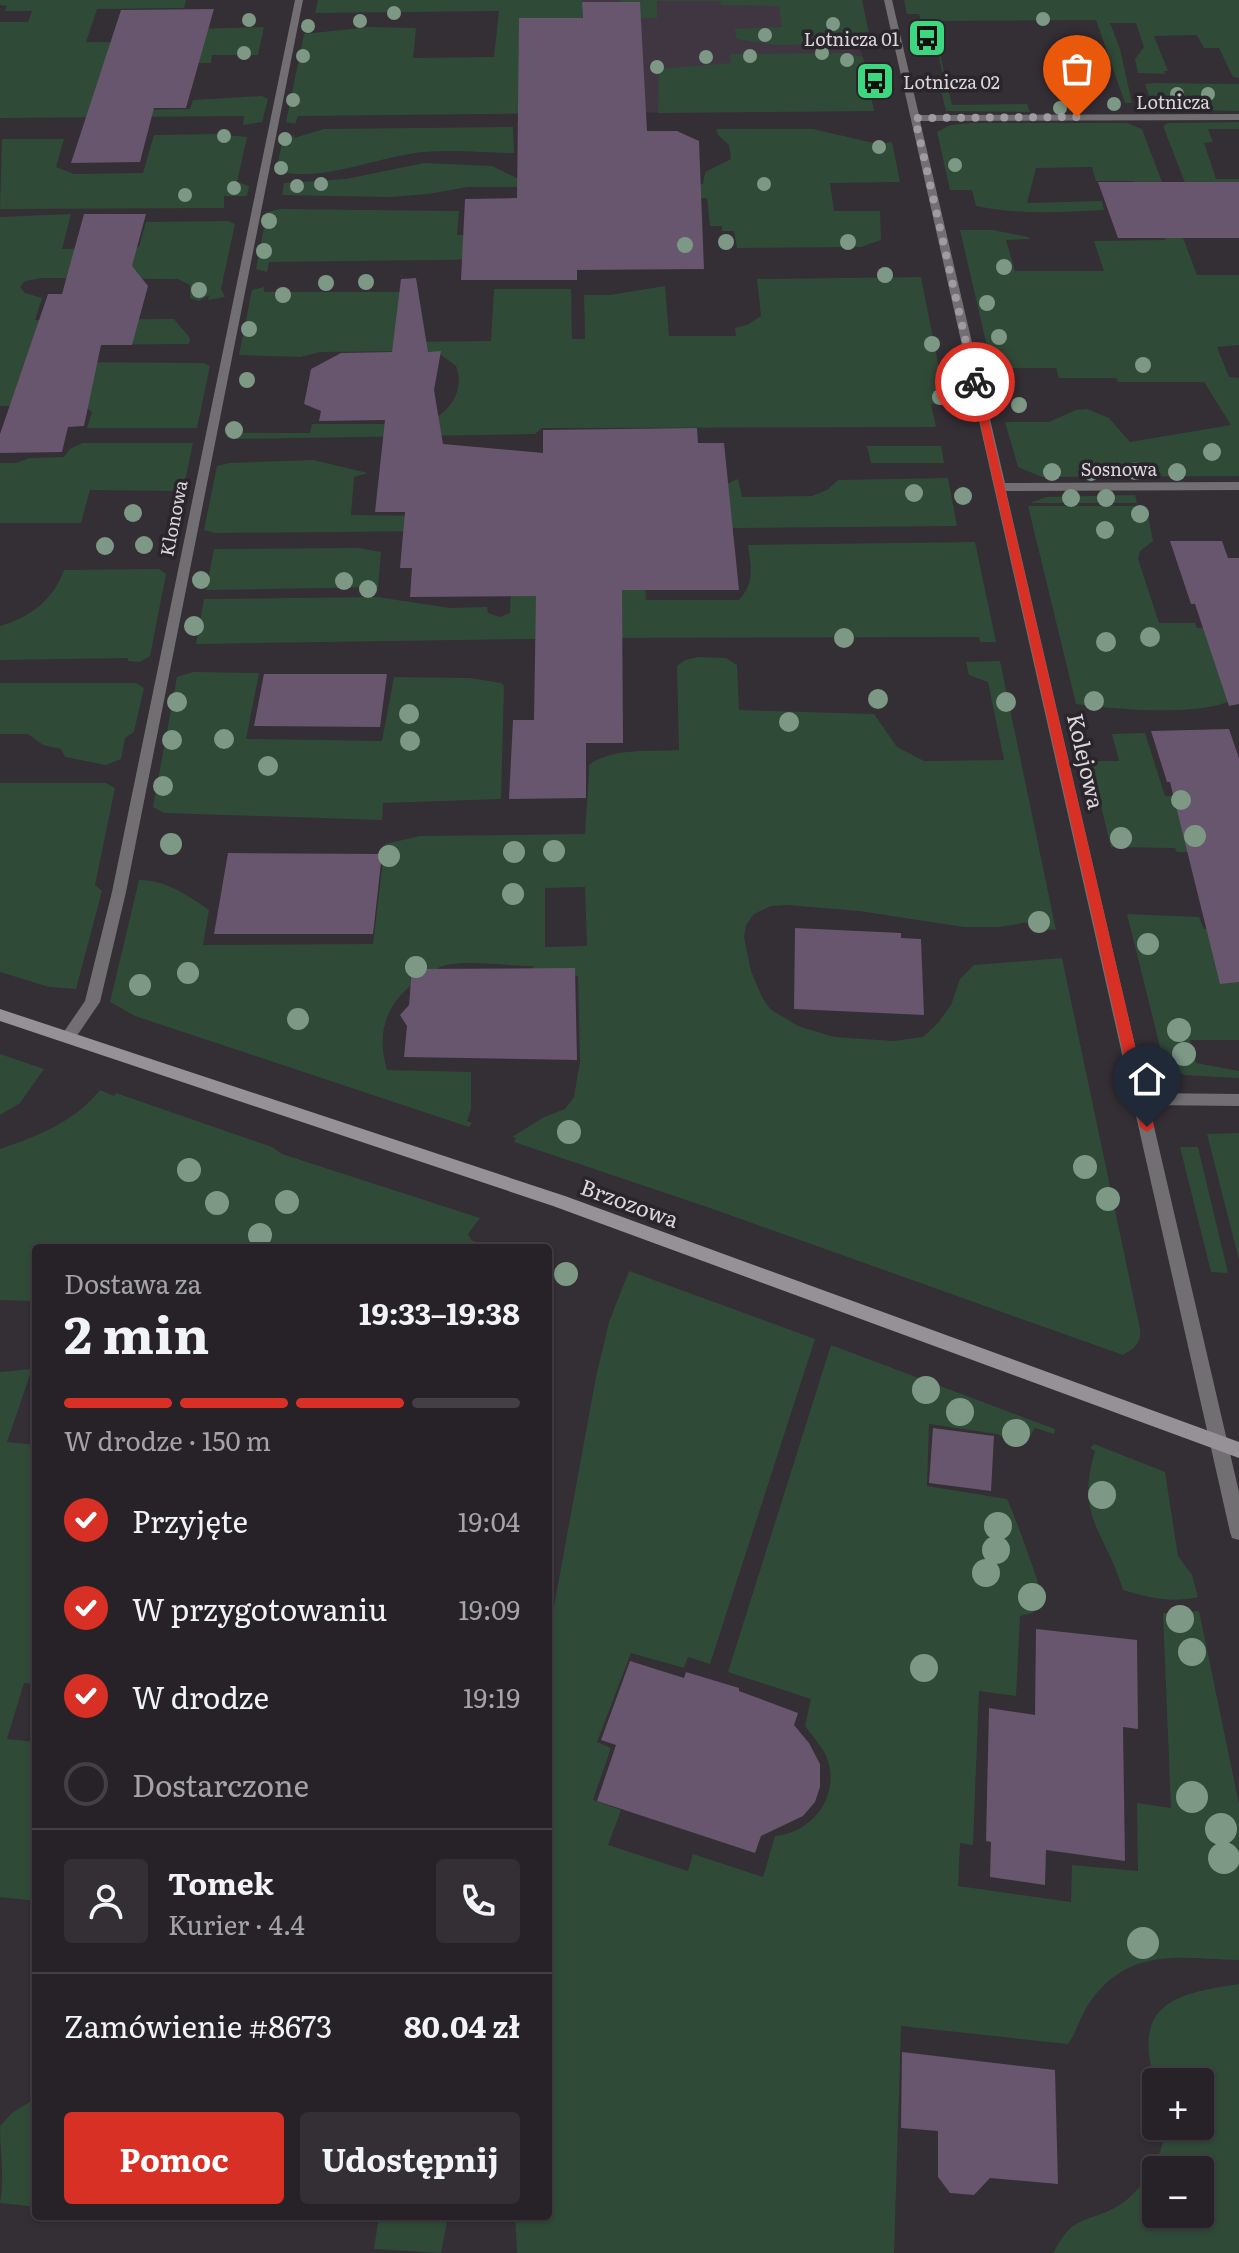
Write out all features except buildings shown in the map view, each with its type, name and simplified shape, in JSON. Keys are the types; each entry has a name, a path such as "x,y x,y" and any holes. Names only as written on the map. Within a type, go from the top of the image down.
{"street":[{"name":"Klonowa","path":"69,1036 92,1002 119,892 299,0"},
{"name":"Kolejowa","path":"888,0 1239,1532"},
{"name":"Lotnicza","path":"915,118 1239,117"},
{"name":"Sosnowa","path":"999,487 1239,486"},
{"name":"Brzozowa","path":"0,1015 559,1201 1239,1450"},
{"path":"1141,1099 1239,1100"}],"shaded area":[{"path":"582,0 851,0 860,44 857,45 862,54 874,111 583,113"}],"green space":[{"path":"0,0 186,0 184,8 97,9 86,42 187,43 192,29 264,27 258,55 212,55 211,63 124,63 135,110 190,109 193,100 262,96 268,99 262,122 243,125 244,116 0,118 0,22 28,22 32,11 5,11 7,6 0,5"},
{"path":"318,0 582,0 583,113 298,116 295,124 286,122 304,34 369,27 416,28 413,58 494,57 499,11 315,13"},
{"path":"619,0 862,0 871,43 778,45 736,39 735,29 782,27 779,6 721,5 720,1 657,1 657,18 620,19"},
{"path":"904,0 1239,0 1239,78 1233,77 1219,48 1204,48 1197,35 1154,36 1168,71 1164,71 1165,74 1138,73 1135,59 1144,47 1136,23 1110,23 1120,49 1132,103 1125,103 1096,20 932,21 952,105 1027,104 1030,112 946,111 940,86 945,84 933,31 921,21 919,14 907,14"},
{"path":"842,53 863,57 874,111 658,113 659,69 731,63 730,54"},
{"path":"1145,84 1239,84 1239,111 1154,109"},
{"path":"1239,122 1239,129 1208,129 1213,142 1204,143 1216,179 1239,179 1239,224 1196,211 1163,126 1168,123"},
{"path":"1127,123 1142,129 1197,275 1239,275 1239,345 1217,347 1229,377 1239,378 1239,476 1042,477 1018,467 1005,422 1049,422 1076,410 1087,409 1109,418 1130,442 1231,425 1204,382 1118,382 1116,378 1059,378 1056,368 992,368 960,230 993,230 1028,237 1030,239 1006,240 1015,271 1104,271 1094,241 1165,240 1153,207 1144,206 1134,181 1096,181 1092,167 1036,168 1027,203 1102,201 1104,210 1024,212 976,206 972,190 950,190 937,132 950,125"},
{"path":"513,127 514,153 421,152 326,172 292,174 276,171 283,138 324,129"},
{"path":"716,129 813,129 878,144 892,142 900,182 830,183 834,211 880,211 881,240 861,247 737,248 734,231 722,231 722,226 710,226 707,198 641,198 584,258 269,262 267,272 256,269 267,212 280,209 459,211 457,235 529,235 584,185 703,184 705,172 731,159 729,145"},
{"path":"154,135 247,137 237,182 249,186 247,196 224,196 224,208 0,209 2,139 64,139 56,167 74,174 143,173"},
{"path":"424,163 492,166 535,187 468,187 390,197 282,195 284,183 346,179"},
{"path":"71,214 62,249 139,247 146,222 228,221 235,224 221,289 225,297 208,300 209,295 199,301 190,298 190,285 178,279 42,278 25,281 20,287 25,293 42,298 35,320 174,319 190,338 189,344 69,345 67,362 203,363 210,366 197,428 87,428 92,412 83,405 0,406 0,217"},
{"path":"921,277 946,404 931,404 936,427 542,428 535,434 233,439 234,433 310,433 312,424 425,424 448,408 459,385 456,366 440,354 426,351 320,352 301,357 239,355 252,290 264,287 264,292 412,292 401,342 491,341 494,289 571,289 572,339 585,339 584,295 610,295 665,286 669,336 736,336 735,328 761,316 757,279"},
{"path":"82,443 193,443 184,486 175,491 90,490 81,523 0,523 0,463 64,457 70,449"},
{"path":"867,446 941,446 944,463 871,463"},
{"path":"313,460 368,473 354,477 351,515 434,516 724,485 738,479 742,497 812,496 827,490 838,480 948,478 957,526 216,533 204,530 217,466"},
{"path":"1135,495 1137,503 1030,503 1046,497"},
{"path":"1028,506 1146,506 1153,541 1140,551 1138,559 1159,623 1195,623 1197,628 1239,628 1232,700 1177,710 1076,704"},
{"path":"975,542 996,642 980,642 979,637 587,638 196,644 204,599 377,597 450,608 487,607 488,613 500,617 510,613 512,566 643,549 646,600 739,600 750,581 748,545"},
{"path":"359,548 381,552 378,587 206,590 214,549"},
{"path":"159,569 166,574 150,656 140,662 128,661 128,658 0,660 0,626 22,618 40,606 54,590 64,570"},
{"path":"726,658 737,665 739,710 874,714 897,747 924,761 1004,760 988,682 969,675 966,662 1000,661 1056,930 1039,929 1036,921 999,927 964,927 859,911 787,905 771,906 754,914 746,925 744,937 751,971 770,1009 798,1026 834,1037 894,1041 923,1037 938,1023 951,1005 960,979 974,965 1062,958 1140,1329 1138,1342 1127,1353 1123,1355 514,1142 516,1138 512,1137 544,1117 565,1109 574,1097 580,1061 578,976 534,977 533,966 446,965 412,985 393,1005 384,1028 387,1070 471,1072 471,1109 467,1121 472,1123 469,1127 135,1016 110,1002 139,880 166,885 209,910 203,945 373,944 385,844 420,836 585,834 589,765 620,753 679,750 677,666 685,660","holes":["585,887 587,946 545,947 545,888"]},
{"path":"193,672 259,673 246,739 382,741 394,677 470,678 501,683 504,686 501,799 383,803 382,820 165,813 153,807 177,677"},
{"path":"0,683 136,683 144,688 134,732 125,738 121,759 106,765 65,757 61,749 43,745 28,734 0,734"},
{"path":"1145,733 1165,796 1239,794 1239,852 1177,852 1175,848 1111,847 1090,761 1119,761 1112,734"},
{"path":"0,783 106,783 115,788 95,885 102,891 76,989 49,987 0,972"},
{"path":"1127,914 1199,917 1204,929 1239,929 1239,1040 1190,1040 1196,1063 1239,1071 1239,1078 1184,1075 1164,1063"},
{"path":"0,1054 44,1069 20,1103 0,1115"},
{"path":"100,1090 114,1096 116,1093 272,1147 282,1154 480,1218 468,1234 471,1240 480,1244 32,1244 32,1301 0,1300 0,1149 41,1133 67,1119"},
{"path":"1239,1133 1239,1260 1207,1134"},
{"path":"1180,1147 1198,1147 1228,1273 1211,1272"},
{"path":"629,1271 815,1339 710,1664 688,1657 684,1668 631,1653 597,1742 611,1748 593,1800 621,1810 608,1845 688,1871 693,1854 763,1877 775,1836 801,1828 820,1810 826,1799 830,1786 827,1758 805,1726 811,1699 728,1672 831,1345 1055,1429 1054,1434 1035,1428 1026,1443 997,1434 929,1424 927,1486 1007,1499 1042,1597 1032,1613 1020,1616 1016,1696 979,1691 973,1845 960,1843 958,1886 1071,1902 1072,1865 1138,1871 1137,1803 1171,1808 1163,1613 1199,1611 1239,1804 1239,1960 1175,1958 1137,1964 1103,1986 1088,2005 1068,2044 901,2026 894,2253 517,2253 515,2220 552,2220 552,1617 609,1322"},
{"path":"32,1369 7,1442 32,1445 32,1684 24,1683 7,1739 32,1742 32,1901 0,1897 0,1372"},
{"path":"1094,1444 1165,1472 1178,1556 1192,1575 1198,1597 1160,1599 1123,1590 1090,1509 1088,1493 1095,1451 1090,1448"},
{"path":"1239,1984 1239,2253 1053,2253 1072,2227 1113,2209 1142,2184 1142,2228 1214,2228 1214,2156 1158,2156 1163,2140 1214,2140 1214,2068 1152,2068 1150,2059 1149,2037 1153,2021 1163,2008 1176,1999"},
{"path":"32,2100 32,2207 0,2203 0,2126 12,2113"},
{"path":"378,2220 447,2220 441,2253 374,2249"}],"way so far":[{"path":"975,382 915,118 1077,117"}],"place":[{"name":"Lotnicza 01","path":"927,38"},
{"name":"Lotnicza 02","path":"875,81"}],"route":[{"path":"975,382 1147,1127"}]}
